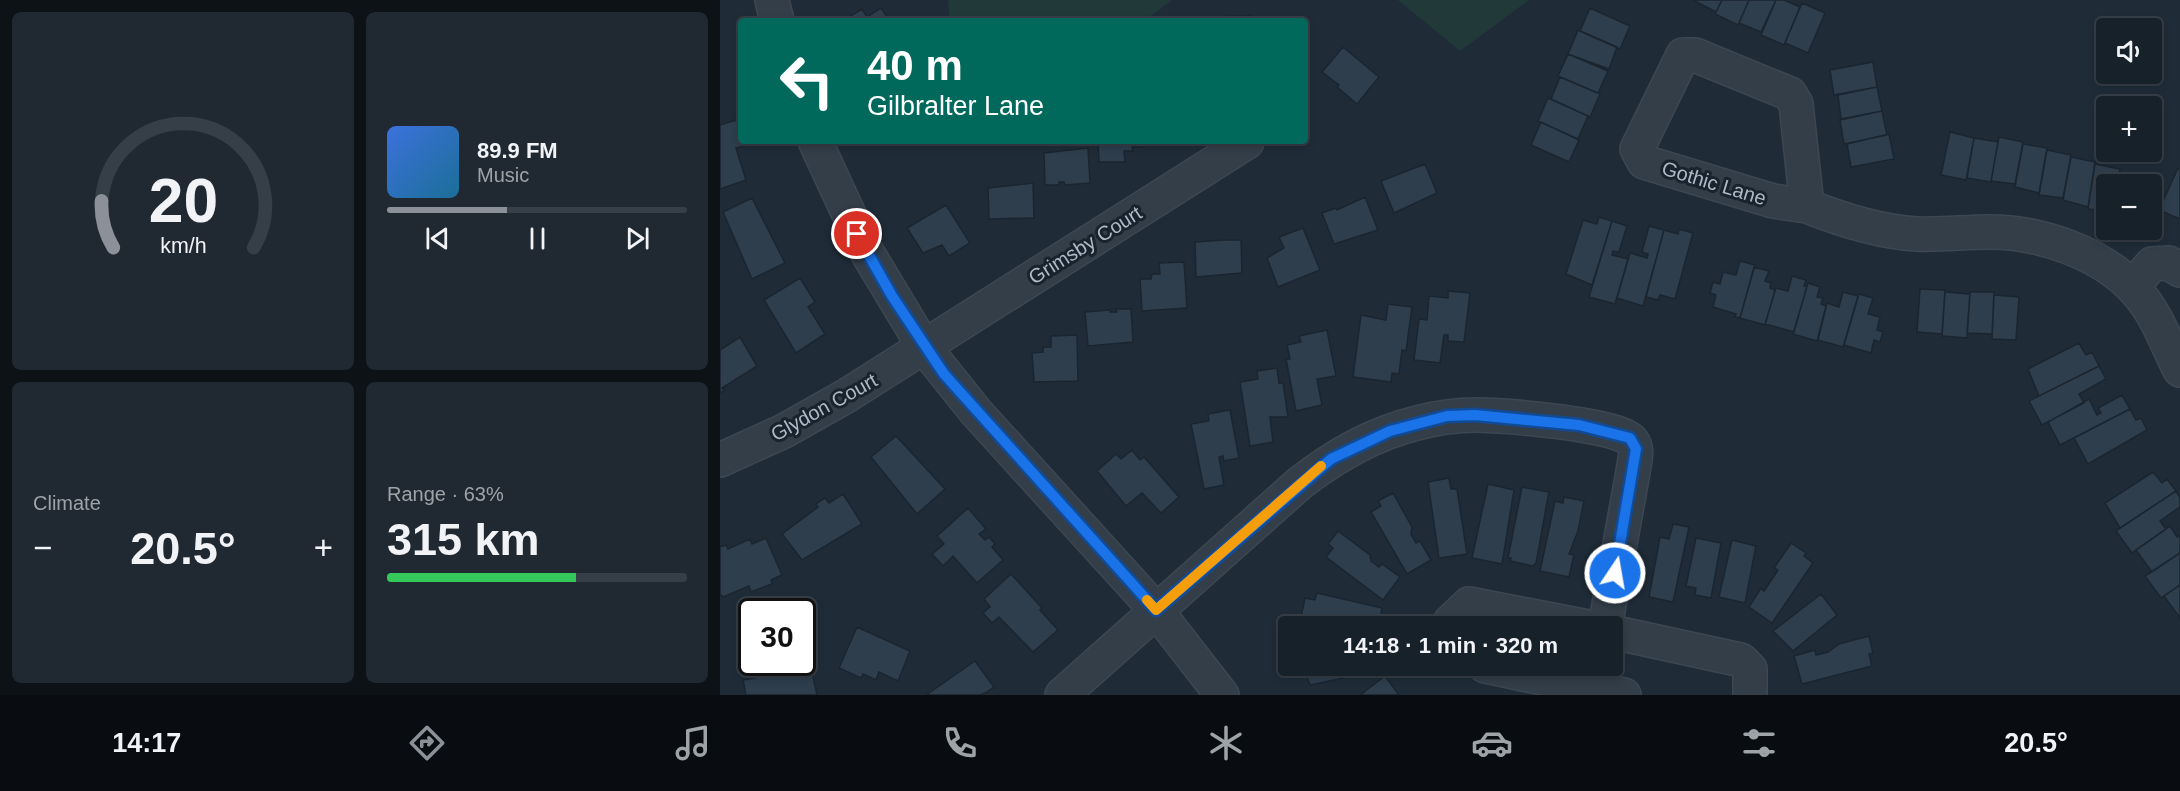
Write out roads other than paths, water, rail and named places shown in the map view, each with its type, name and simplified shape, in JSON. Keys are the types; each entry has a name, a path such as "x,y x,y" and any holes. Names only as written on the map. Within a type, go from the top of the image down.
{"street":[{"path":"772,0 776,18"},
{"name":"Gothic Lane","path":"1807,206 1796,104 1790,94 1695,55 1683,55 1637,149 1644,162 1773,201 1807,206 1881,230 1916,234 1992,232 2024,235 2052,242 2088,257 2132,287 2151,310 2180,370"},
{"path":"816,144 865,249 924,347 976,412 1156,610 1222,695"},
{"name":"Grimsby Court","path":"924,347 1243,144"},
{"path":"2132,287 2152,264 2169,263 2180,270"},
{"name":"Glydon Court","path":"720,460 818,413 924,347"},
{"path":"1062,695 1156,610 1331,459 1390,431 1447,416 1475,415 1579,425 1630,438 1636,449 1607,616"},
{"path":"1456,616 1469,604 1531,616"},
{"path":"1623,634 1741,660 1750,669 1750,695"},
{"path":"1546,676 1606,686"}]}
